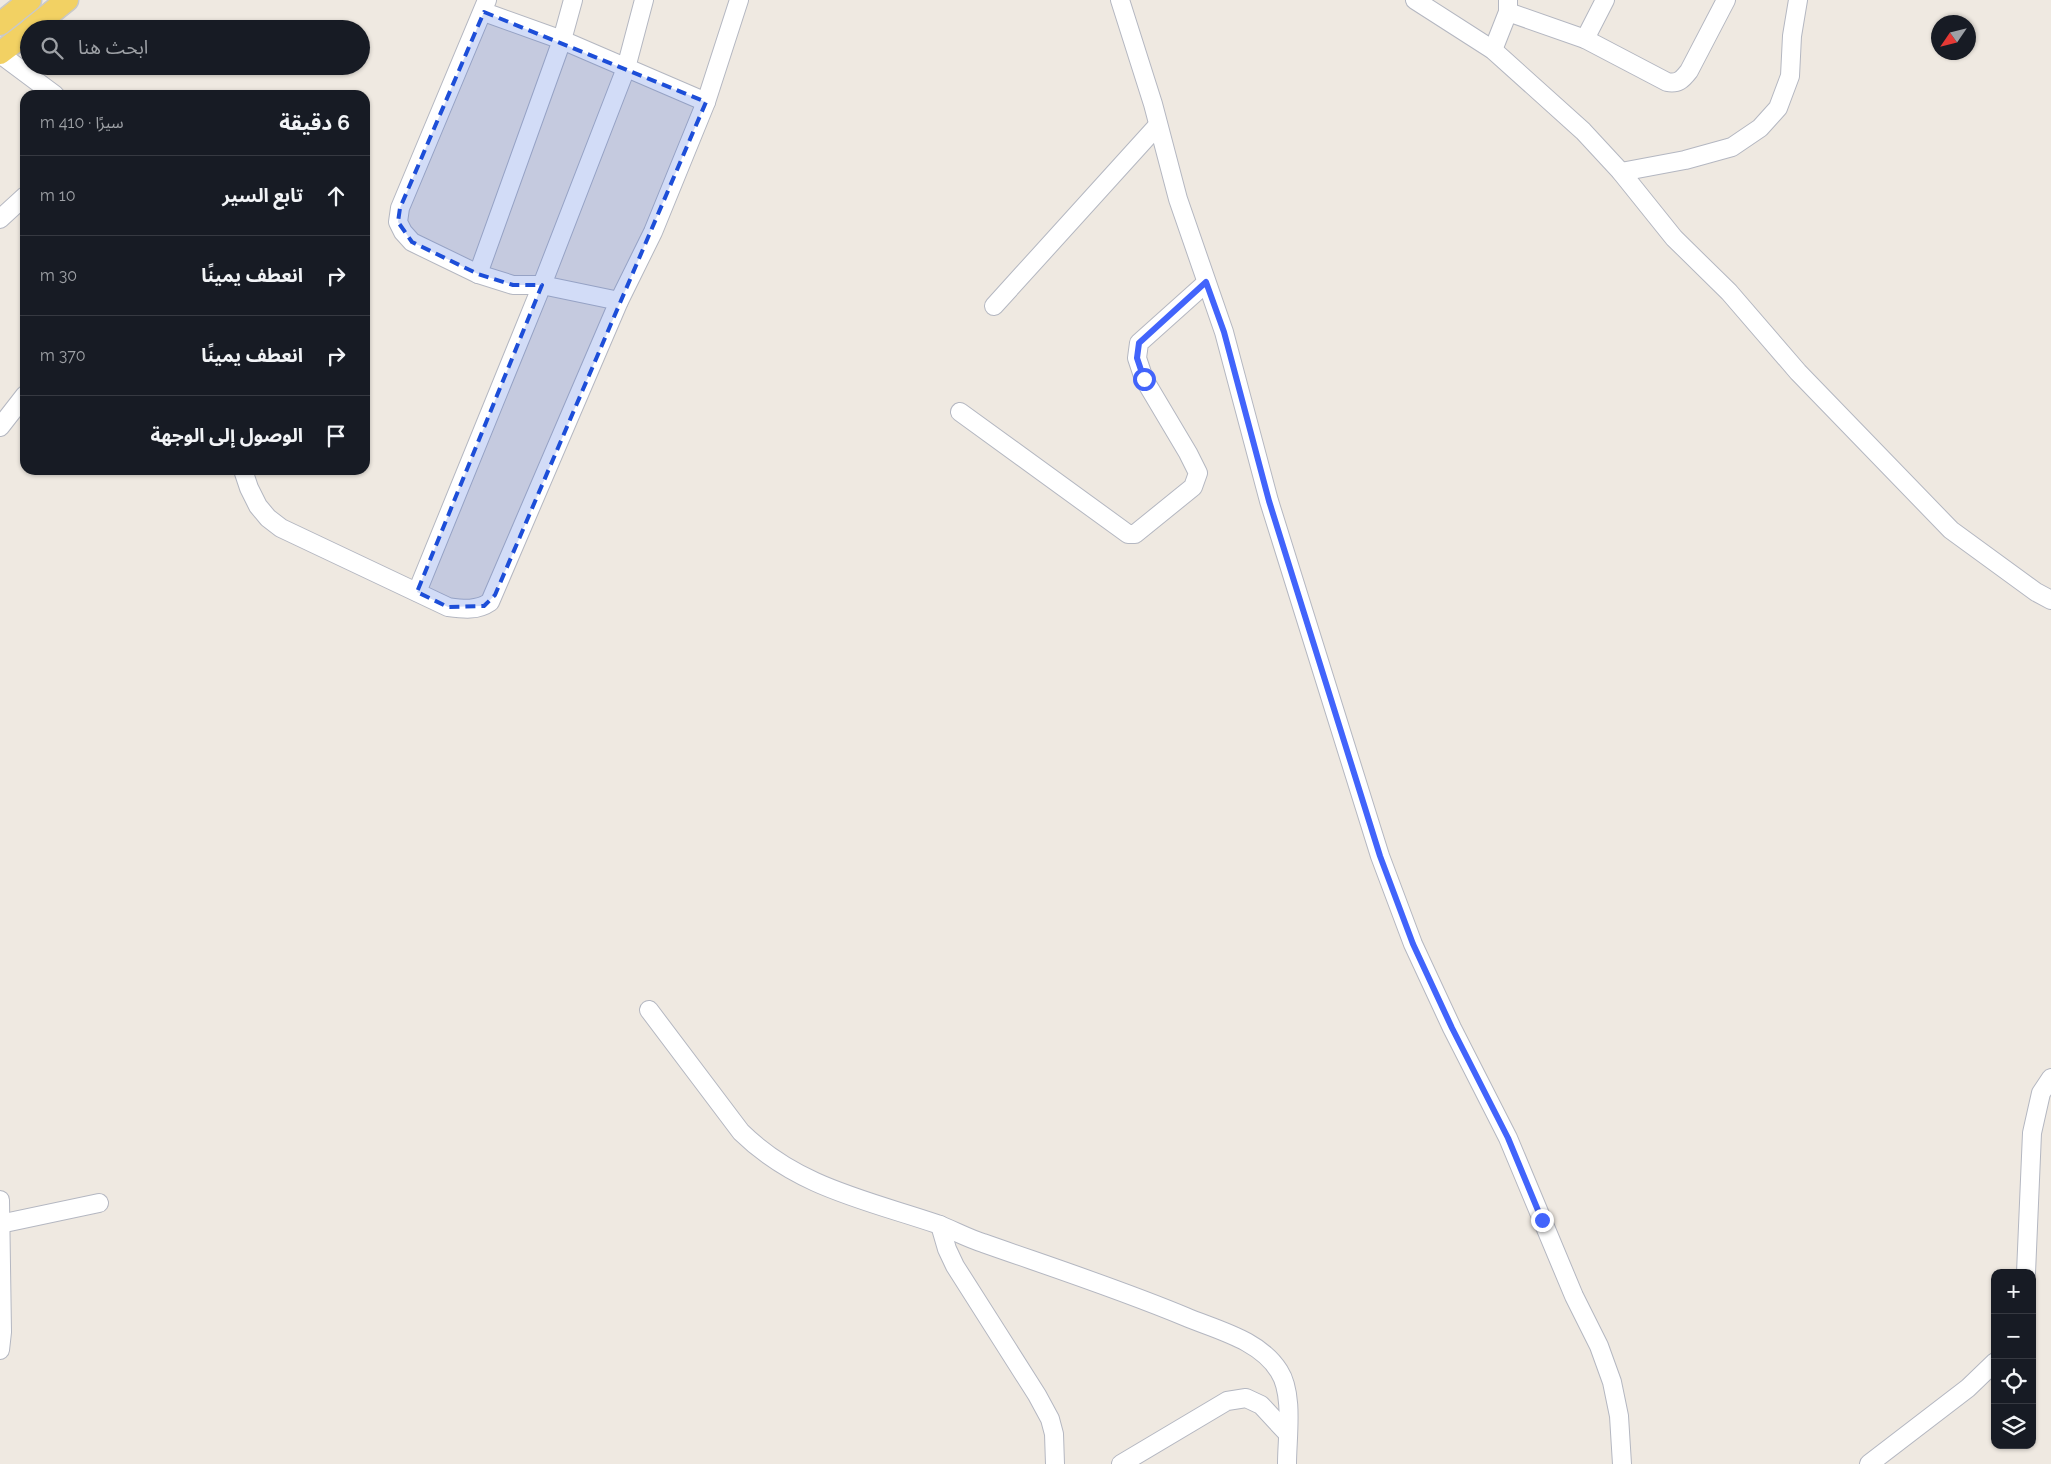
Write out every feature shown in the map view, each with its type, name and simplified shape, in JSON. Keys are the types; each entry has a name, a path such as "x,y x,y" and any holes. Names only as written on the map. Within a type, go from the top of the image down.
{"main road":[{"path":"0,24 30,0"},
{"path":"42,20 67,0"},
{"path":"0,53 20,38"}],"street":[{"path":"478,274 562,40 573,0"},
{"path":"417,592 542,285 626,68 644,0"},
{"path":"245,475 258,506 268,518 281,528 448,607 465,609 484,606 490,602 620,301 653,232 706,102 739,0"},
{"path":"1120,0 1158,125 1178,199 1224,332 1269,501 1380,856 1413,944 1452,1028 1508,1138 1574,1296 1599,1346 1612,1382 1619,1416 1622,1464"},
{"path":"1415,0 1494,50 1583,131 1621,172 1674,238 1729,292 1798,372 1951,530 2036,592 2051,600"},
{"path":"1585,39 1605,0"},
{"path":"1494,50 1508,6 1585,39 1667,82 1681,81 1689,71 1726,0"},
{"path":"1621,172 1685,160 1732,148 1760,128 1778,108 1790,76 1792,36 1798,0"},
{"path":"620,301 542,285 513,285 478,274 412,242 403,232 398,222 400,208 485,6 706,102"},
{"path":"0,53 20,68"},
{"path":"29,75 48,90"},
{"path":"994,306 1158,125"},
{"path":"0,219 20,201"},
{"path":"960,412 1128,534 1134,534 1193,487 1198,473 1144,379 1137,358 1139,343 1206,282"},
{"path":"0,427 20,402"},
{"path":"649,1010 741,1132 757,1148 793,1172 821,1186 940,1225 981,1243 1138,1297 1242,1340 1258,1350 1272,1360 1280,1372 1285,1385 1288,1400 1287,1464"},
{"path":"2026,1269 2032,1133 2041,1093 2051,1078"},
{"path":"0,1200 2,1332 0,1350"},
{"path":"1,1224 99,1203"},
{"path":"940,1225 947,1249 955,1266 1037,1395 1050,1419 1054,1434 1055,1464"},
{"path":"1869,1464 1968,1388 1991,1366"},
{"path":"1121,1464 1227,1401 1246,1398 1261,1405 1287,1433"}],"highlighted area":[{"path":"484,12 706,102 495,595 484,606 448,607 417,592 542,285 513,285 478,274 412,242 398,222 400,208"}],"route":[{"path":"1144,379 1137,358 1139,343 1206,282 1224,332 1269,501 1316,646 1380,856 1413,944 1452,1028 1508,1138 1542,1220"}]}
